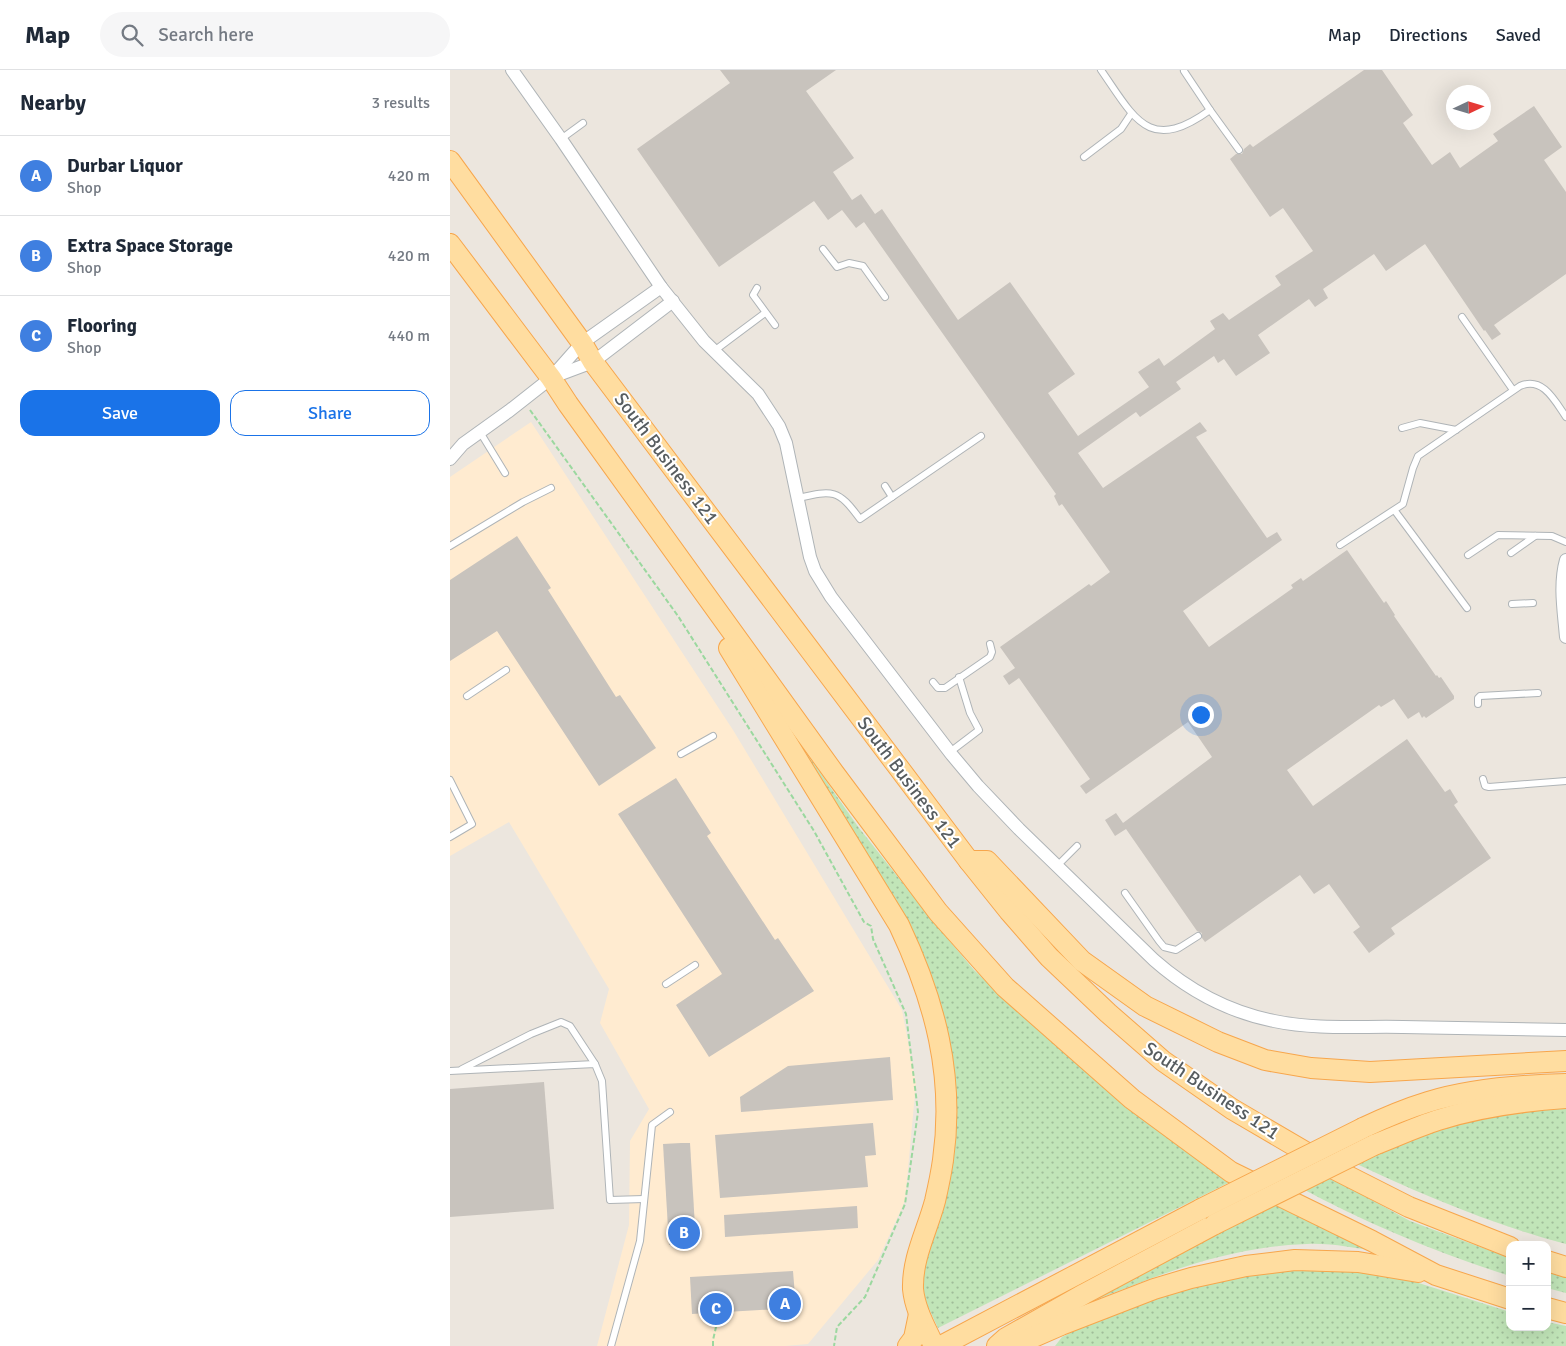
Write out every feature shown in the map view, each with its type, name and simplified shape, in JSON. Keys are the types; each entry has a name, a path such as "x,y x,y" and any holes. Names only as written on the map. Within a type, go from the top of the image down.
{"main road":[{"name":"South Business 121","path":"450,161 582,343 593,362 969,861 1009,911 1049,956 1108,1013 1163,1060 1232,1108 1336,1170 1409,1207 1506,1245"},
{"path":"450,244 551,378 828,766 938,912 1005,986 1132,1098 1231,1172 1372,1241 1436,1275"},
{"path":"651,519 654,531 670,552 899,925 916,961 924,984 940,1036 946,1108 943,1160 935,1201 914,1269 913,1291 919,1314 934,1346"},
{"path":"969,861 987,861 1082,961 1145,1006 1218,1042 1265,1060 1311,1068 1370,1072 1566,1061"},
{"path":"1473,1067 1490,1073 1566,1068"},
{"path":"941,1346 1201,1209 1389,1116 1429,1102 1469,1093 1530,1085 1566,1084"},
{"path":"997,1346 1006,1338 1084,1294 1215,1224 1374,1145 1438,1120 1470,1112 1534,1100 1566,1098"},
{"path":"1551,1251 1566,1254"},
{"path":"1012,1346 1061,1325 1191,1278 1246,1266 1295,1260 1358,1262 1436,1275 1506,1298"},
{"path":"1551,1261 1566,1267"},
{"path":"1551,1309 1566,1313"},
{"path":"908,1346 914,1338 919,1314"},
{"path":"1048,1346 1061,1325"}],"street":[{"path":"512,70 562,139 661,286 704,341 758,394 779,426 786,443 810,557 822,584 950,752 996,804 1140,948 1169,974 1194,991 1225,1006 1275,1021 1312,1025 1566,1030"},
{"path":"450,459 463,444 551,378 582,343 661,286"},
{"path":"551,378 593,362 673,301"},
{"path":"1566,560 1562,588 1566,637"}],"lane":[{"path":"1101,70 1131,114 1138,122 1150,127 1174,130 1190,124 1210,110"},
{"path":"1184,71 1239,150"},
{"path":"1084,157 1121,129 1131,114"},
{"path":"562,139 583,123"},
{"path":"823,249 837,267 849,263 863,266 885,297"},
{"path":"756,288 753,296 774,326"},
{"path":"714,351 765,313"},
{"path":"1462,317 1514,390"},
{"path":"1340,546 1403,504 1412,468 1418,456 1520,386 1529,383 1544,387 1566,416"},
{"path":"1402,428 1420,423 1456,430"},
{"path":"480,432 505,473"},
{"path":"798,498 824,493 835,494 842,497 860,519 982,436"},
{"path":"885,486 892,497"},
{"path":"450,546 523,502 551,488"},
{"path":"1395,510 1467,608"},
{"path":"1468,555 1498,535 1552,536 1566,542"},
{"path":"1511,553 1536,535"},
{"path":"1512,604 1533,603"},
{"path":"933,682 938,688 942,688 990,657 992,652 990,644"},
{"path":"467,696 506,670"},
{"path":"950,752 979,730 970,713 959,677"},
{"path":"1478,704 1480,696 1538,693"},
{"path":"681,754 713,736"},
{"path":"1483,779 1485,786 1566,781"},
{"path":"450,780 472,824 450,837"},
{"path":"1057,866 1077,846"},
{"path":"1125,893 1150,930 1164,946 1176,950 1198,936"},
{"path":"666,984 695,965"},
{"path":"459,1070 531,1034 562,1022 570,1026 595,1064 602,1081 610,1200 644,1199"},
{"path":"450,1071 595,1064"},
{"path":"611,1346 640,1241 652,1125 670,1112"}],"path":[{"path":"524,400 660,589 814,831 864,922 871,926 873,939 906,1014 918,1112 905,1204 865,1297 837,1327 834,1346"},
{"path":"713,1346 716,1327 715,1313"}],"shaded area":[{"path":"531,422 733,730 902,1010 916,1083 905,1201 878,1260 808,1344 785,1346 597,1346 629,1225 630,1141 649,1109 600,1023 609,989 509,822 450,856 450,477"}],"green space":[{"path":"795,737 859,828 974,970 1039,1031 1117,1098 1230,1182 938,1328 922,1294 920,1276 945,1179 934,1002"},
{"path":"1566,1102 1566,1244 1510,1227 1455,1207 1348,1160 1433,1124"},
{"path":"1321,1175 1348,1187 1410,1221 1506,1257 1506,1275 1402,1236 1350,1213 1299,1187"},
{"path":"1271,1201 1379,1252 1343,1246 1307,1244 1243,1252 1182,1268 1063,1313"},
{"path":"1254,1269 1384,1272 1506,1311 1506,1331 1551,1331 1551,1323 1566,1326 1566,1346 1055,1346 1062,1337 1088,1324 1190,1284"},
{"path":"1551,1271 1566,1277 1566,1293 1551,1289"}],"building":[{"path":"720,70 836,70 806,91 854,158 833,172 852,200 861,194 875,214 882,209 958,320 1010,282 1075,374 1048,393 1078,436 1149,387 1138,372 1159,358 1164,366 1215,329 1210,321 1223,313 1229,320 1281,285 1275,276 1313,251 1283,208 1270,217 1230,159 1236,154 1242,154 1244,149 1250,144 1253,147 1364,70 1382,70 1413,115 1403,123 1432,165 1450,152 1460,168 1498,141 1493,134 1534,106 1562,147 1544,160 1566,192 1566,274 1494,325 1501,334 1492,340 1484,331 1425,244 1386,271 1374,254 1323,289 1328,298 1315,307 1309,299 1258,335 1270,353 1236,376 1224,359 1218,363 1214,356 1176,382 1181,389 1140,417 1136,412 1078,453 1103,488 1200,422 1207,431 1196,437 1267,538 1277,532 1282,540 1183,611 1209,647 1293,588 1291,585 1301,578 1303,581 1347,550 1384,603 1386,601 1394,616 1436,676 1441,677 1454,696 1454,699 1426,718 1424,716 1422,718 1419,712 1408,719 1394,699 1381,707 1379,705 1287,770 1313,806 1407,739 1445,792 1450,789 1458,802 1454,805 1491,858 1391,928 1395,934 1369,953 1353,932 1360,927 1329,884 1314,894 1300,875 1205,942 1202,938 1202,933 1197,931 1126,829 1115,836 1105,820 1116,813 1123,823 1212,757 1188,722 1086,794 1080,786 1090,779 1019,678 1009,685 1003,676 1015,668 1000,647 1089,584 1091,586 1110,572 1062,504 1059,506 1054,496 1056,494 864,222 856,228 842,210 828,220 814,201 719,267 637,149 730,83"},
{"path":"517,536 551,588 548,590 616,697 620,695 656,748 599,786 497,631 450,661 450,580"},
{"path":"676,778 711,833 707,836 775,940 778,938 814,991 709,1057 676,1005 722,974 618,814"},
{"path":"890,1057 893,1100 741,1112 740,1097 788,1066"},
{"path":"544,1082 554,1209 450,1217 450,1089"},
{"path":"873,1123 876,1155 865,1156 868,1187 720,1198 715,1135"},
{"path":"690,1143 696,1243 669,1245 663,1144"},
{"path":"857,1206 858,1228 725,1237 724,1215"},
{"path":"793,1271 796,1308 692,1314 690,1277"}],"place":[{"name":"Extra Space Storage","path":"684,1233"},
{"name":"Durbar Liquor","path":"785,1304"},
{"name":"Flooring","path":"716,1309"}]}
